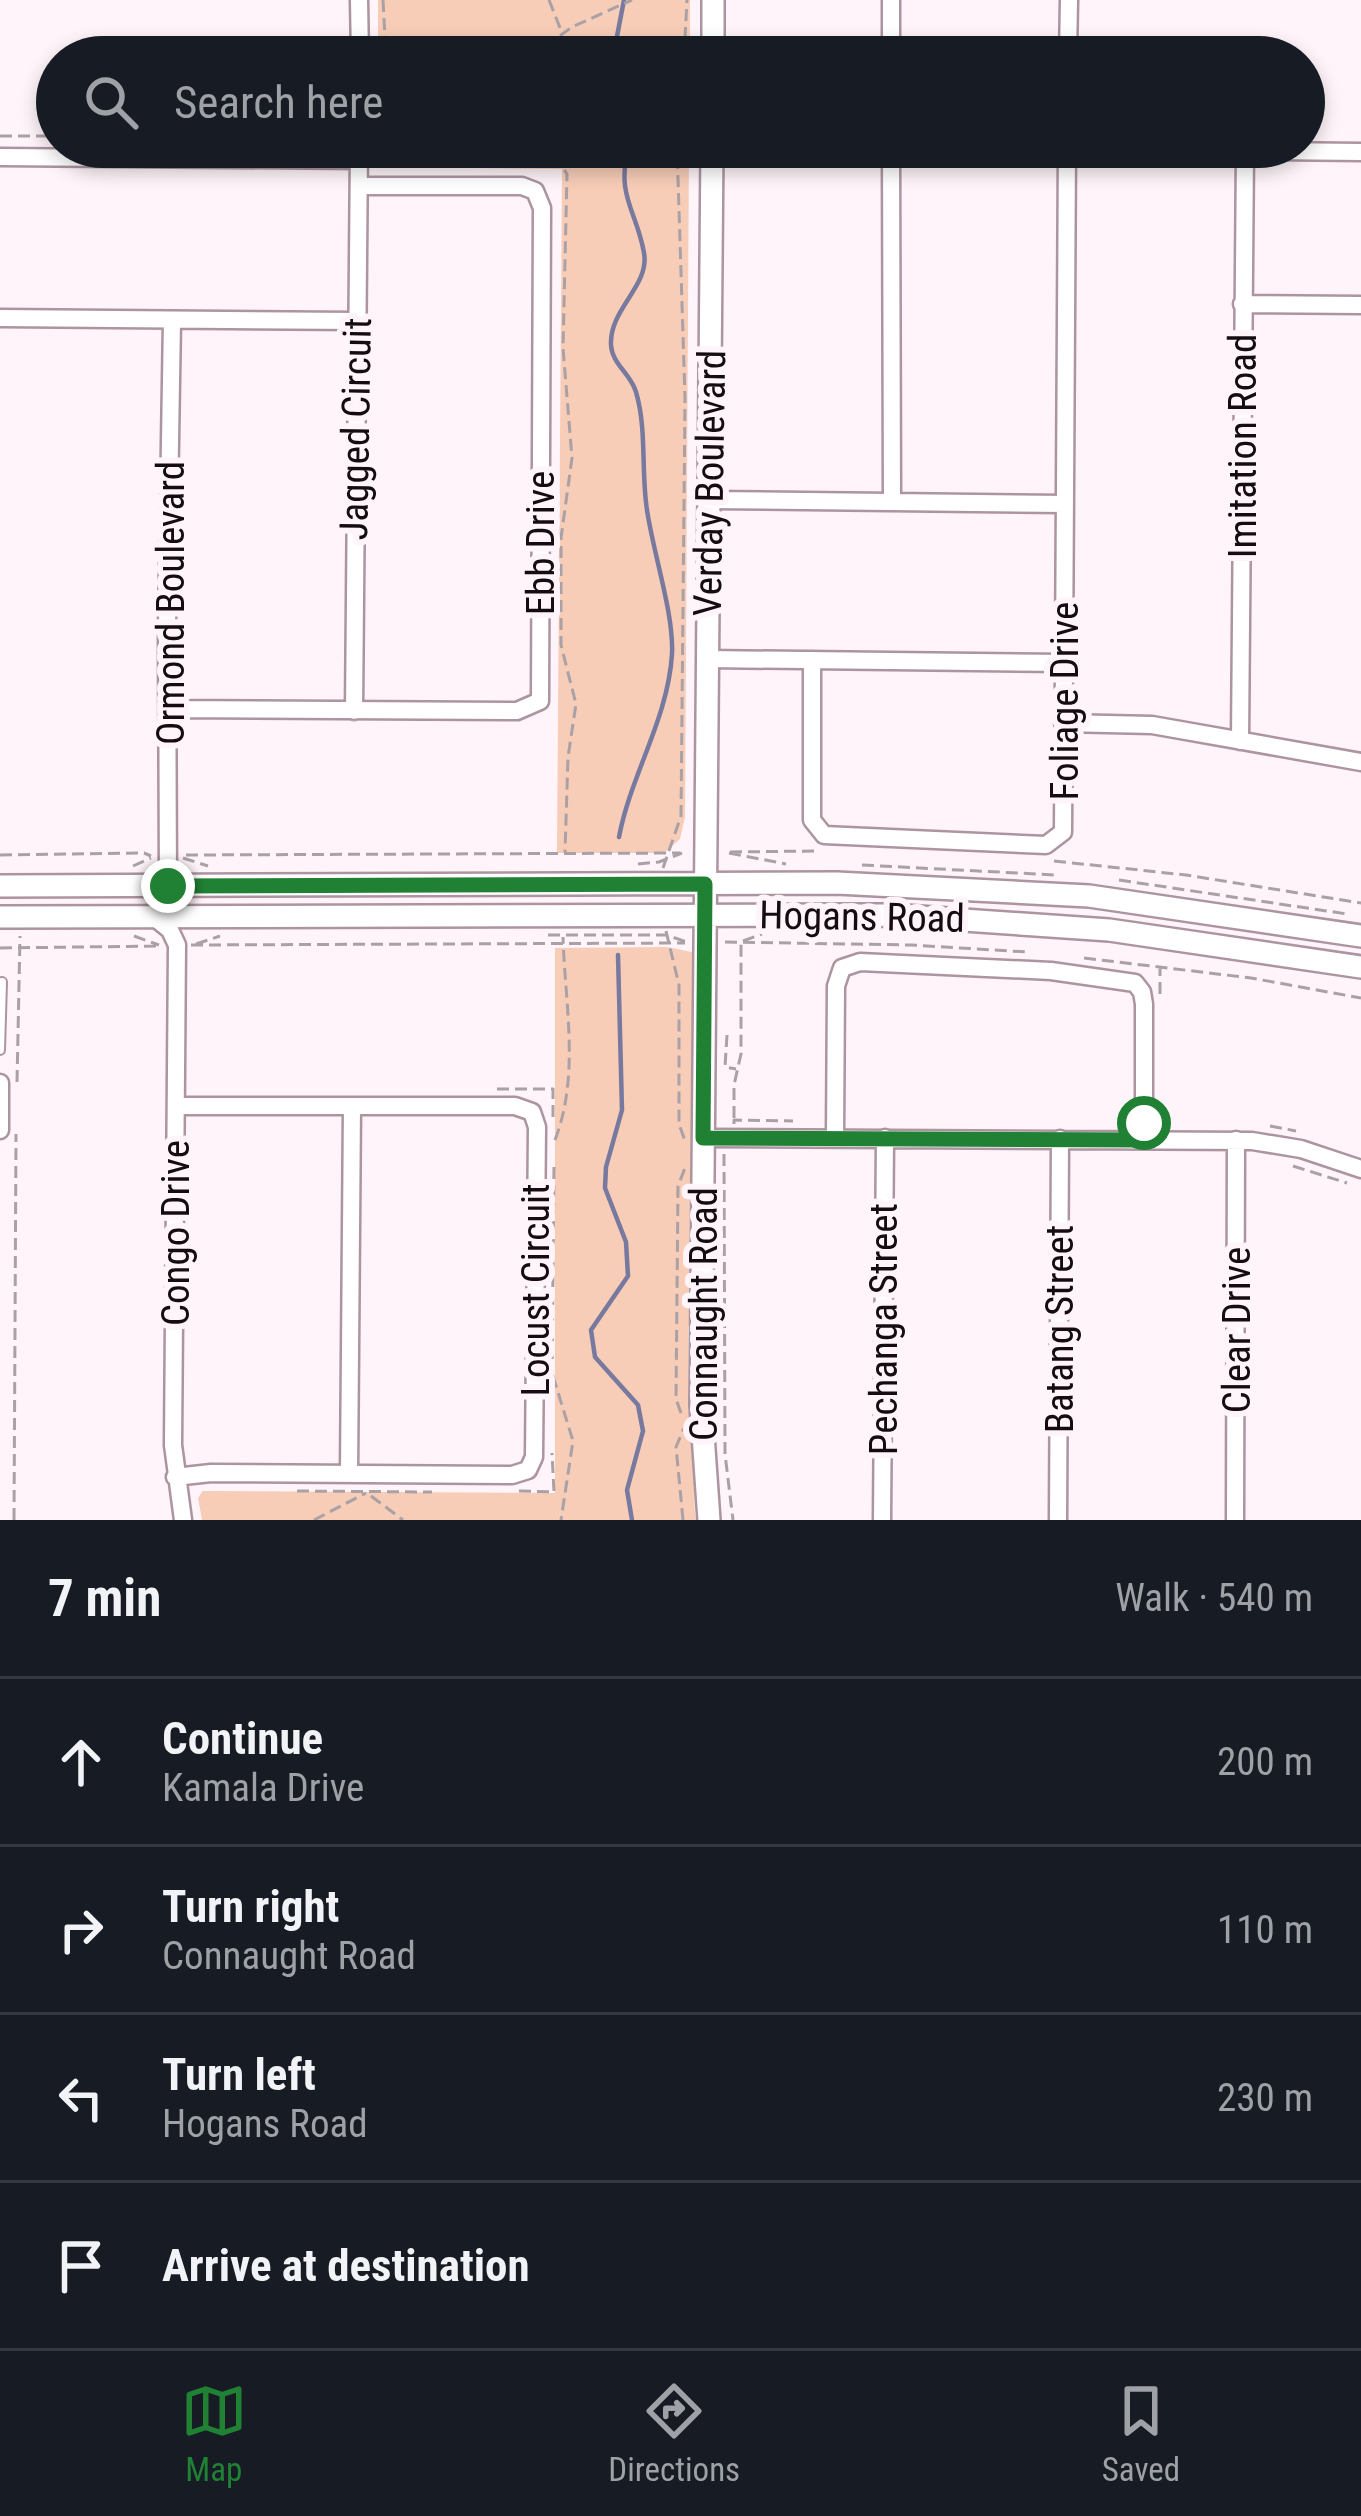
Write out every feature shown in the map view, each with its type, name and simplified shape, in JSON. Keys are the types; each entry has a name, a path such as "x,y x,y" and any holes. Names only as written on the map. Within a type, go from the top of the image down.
{"street":[{"path":"358,0 359,36"},
{"path":"713,0 713,36"},
{"path":"891,0 891,36"},
{"path":"1068,36 1069,0"},
{"path":"1325,152 1361,152"},
{"path":"0,157 36,157"},
{"name":"Jagged Circuit","path":"354,711 359,168"},
{"name":"Verday Boulevard","path":"706,819 712,168"},
{"path":"891,168 892,502"},
{"name":"Foliage Drive","path":"812,660 812,820 824,836 1046,845 1063,832 1067,168"},
{"name":"Imitation Road","path":"1240,741 1245,168"},
{"name":"Ebb Drive","path":"170,709 517,711 540,701 542,208 535,191 522,186 358,186"},
{"path":"1242,304 1361,305"},
{"path":"0,319 357,321"},
{"name":"Ormond Boulevard","path":"168,886 172,320"},
{"path":"709,500 1065,504"},
{"path":"707,659 1064,663"},
{"path":"1064,723 1152,725 1361,762"},
{"name":"Connaught Road","path":"706,819 698,1148 701,1424 709,1520"},
{"name":"Hogans Road","path":"0,886 838,883 1089,896 1361,936"},
{"name":"Hogans Road","path":"0,917 891,915 1031,922 1194,940 1361,968"},
{"path":"154,916 170,930 177,945 207,917"},
{"name":"Congo Drive","path":"177,945 175,1477 183,1520"},
{"path":"835,1138 836,986 842,968 860,962 1051,971 1135,983 1144,1004 1144,1140"},
{"path":"8,1082 8,1128"},
{"name":"Locust Circuit","path":"175,1477 211,1473 361,1480 519,1475 531,1466 536,1126 532,1112 515,1106 176,1106"},
{"path":"352,1106 361,1480"},
{"path":"698,1148 835,1138 1235,1140 1286,1145 1361,1169"},
{"name":"Pechanga Street","path":"882,1520 885,1138"},
{"name":"Batang Street","path":"1058,1520 1060,1139"},
{"name":"Clear Drive","path":"1235,1140 1235,1520"}],"lane":[{"path":"0,1050 2,982"}],"path":[{"path":"382,0 385,36"},
{"path":"549,0 563,35 632,0"},
{"path":"685,36 688,0"},
{"path":"0,136 36,136"},
{"path":"563,168 567,174 562,348 572,458 561,538 561,645 576,704 568,757 565,852"},
{"path":"664,884 663,861 681,816 685,398 678,168"},
{"path":"729,853 833,851"},
{"path":"0,855 144,853 153,857"},
{"path":"180,857 191,853 682,853"},
{"path":"743,857 744,883"},
{"path":"1043,860 1186,875 1361,903"},
{"path":"665,914 679,985 679,1124 698,1148 727,1154 725,1454 733,1520"},
{"path":"734,1120 741,1054 744,914"},
{"path":"741,942 774,933"},
{"path":"8,1082 20,934"},
{"path":"554,1142 565,1115 571,1077 563,937"},
{"path":"0,948 688,943"},
{"path":"727,1035 725,1067 738,1069"},
{"path":"8,1128 14,1520"},
{"path":"683,1520 676,1447 685,1423 676,1400 678,1186 698,1148"},
{"path":"554,1165 552,1374 573,1441 560,1520"},
{"path":"314,1520 361,1480 403,1520"}],"shaded area":[{"path":"378,0 690,0 690,36 378,36"},
{"path":"472,168 689,168 685,817 680,839 664,853 557,853 562,169"},
{"path":"667,947 692,952 695,1177 690,1186 689,1288 694,1308 688,1327 688,1411 696,1435 696,1520 202,1520 198,1498 203,1491 555,1493 555,948"}],"waterway":[{"path":"617,36 624,0"},
{"path":"619,837 664,701 672,654 670,621 647,510 639,406 634,386 611,345 616,320 644,265 625,168"},
{"path":"618,955 622,1110 605,1188 626,1242 628,1276 591,1330 595,1357 638,1405 643,1431 627,1490 632,1520"}],"route":[{"path":"168,886 705,884 703,1138 1144,1140 1144,1123"}]}
